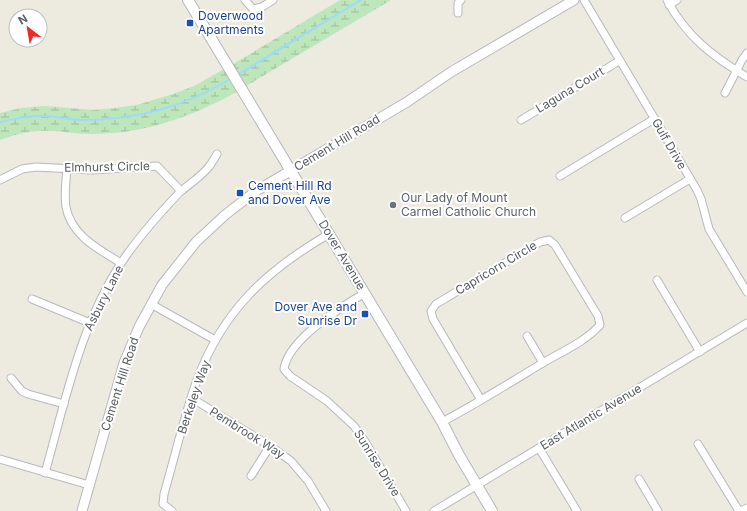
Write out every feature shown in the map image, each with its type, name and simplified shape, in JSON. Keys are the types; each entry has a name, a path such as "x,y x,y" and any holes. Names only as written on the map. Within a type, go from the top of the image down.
{"main road":[{"name":"Dover Avenue","path":"188,0 442,422 476,485 492,511"}],"street":[{"path":"245,0 253,10 262,7 273,0"},
{"path":"458,13 458,2 461,0"},
{"name":"Cement Hill Road","path":"82,511 124,363 139,326 162,285 183,257 210,228 246,198 290,170 407,102 451,72 574,0"},
{"name":"Gulf Drive","path":"584,0 690,179 701,199 709,229 747,292"},
{"path":"677,0 668,2 687,30 711,54 747,77"},
{"path":"725,93 747,53"},
{"name":"Laguna Court","path":"521,120 619,61"},
{"path":"560,176 654,119"},
{"name":"Asbury Lane","path":"45,473 80,350 106,289 121,263 152,222 181,191 208,169 217,154"},
{"name":"Elmhurst Circle","path":"0,180 22,169 36,167 92,170 157,166 181,191"},
{"path":"67,169 66,205 68,216 73,225 79,234 121,263"},
{"path":"625,218 690,179"},
{"name":"Berkeley Way","path":"172,511 163,504 164,494 197,380 215,340 238,308 267,277 300,252 329,234"},
{"name":"Capricorn Circle","path":"442,422 481,400 593,333 600,325 598,316 559,252 549,240 540,242 436,304 431,311 433,319 481,400"},
{"path":"657,280 700,352"},
{"name":"Sunrise Drive","path":"365,294 339,309 314,328 293,350 285,361 284,369 290,376 327,401 354,426 364,440 406,511"},
{"path":"32,299 90,324"},
{"path":"151,304 215,340"},
{"name":"East Atlantic Avenue","path":"434,511 747,323"},
{"path":"527,336 543,363"},
{"path":"11,378 22,391 28,394 64,404"},
{"name":"Pembrook Way","path":"191,400 198,402 286,457 308,482 326,511"},
{"path":"698,444 740,511 747,508"},
{"path":"251,476 270,446"},
{"path":"539,448 577,511"},
{"path":"0,460 89,485"},
{"path":"639,479 658,511"}],"green space":[{"path":"340,0 391,0 231,95 214,104 180,118 162,124 125,132 107,134 78,134 56,131 38,131 18,134 0,140 0,113 21,108 45,106 93,110 114,108 137,105 176,93 194,86 240,60"}],"waterway":[{"path":"237,75 361,0"},
{"path":"0,123 8,120 34,116 50,116 81,120 121,118 160,110 178,104 196,97 232,78"}],"place":[{"name":"Doverwood Apartments","path":"190,23"},
{"name":"Cement Hill Rd and Dover Ave","path":"240,193"},
{"name":"Our Lady of Mount Carmel Catholic Church","path":"393,205"},
{"name":"Dover Ave and Sunrise Dr","path":"365,314"}]}
